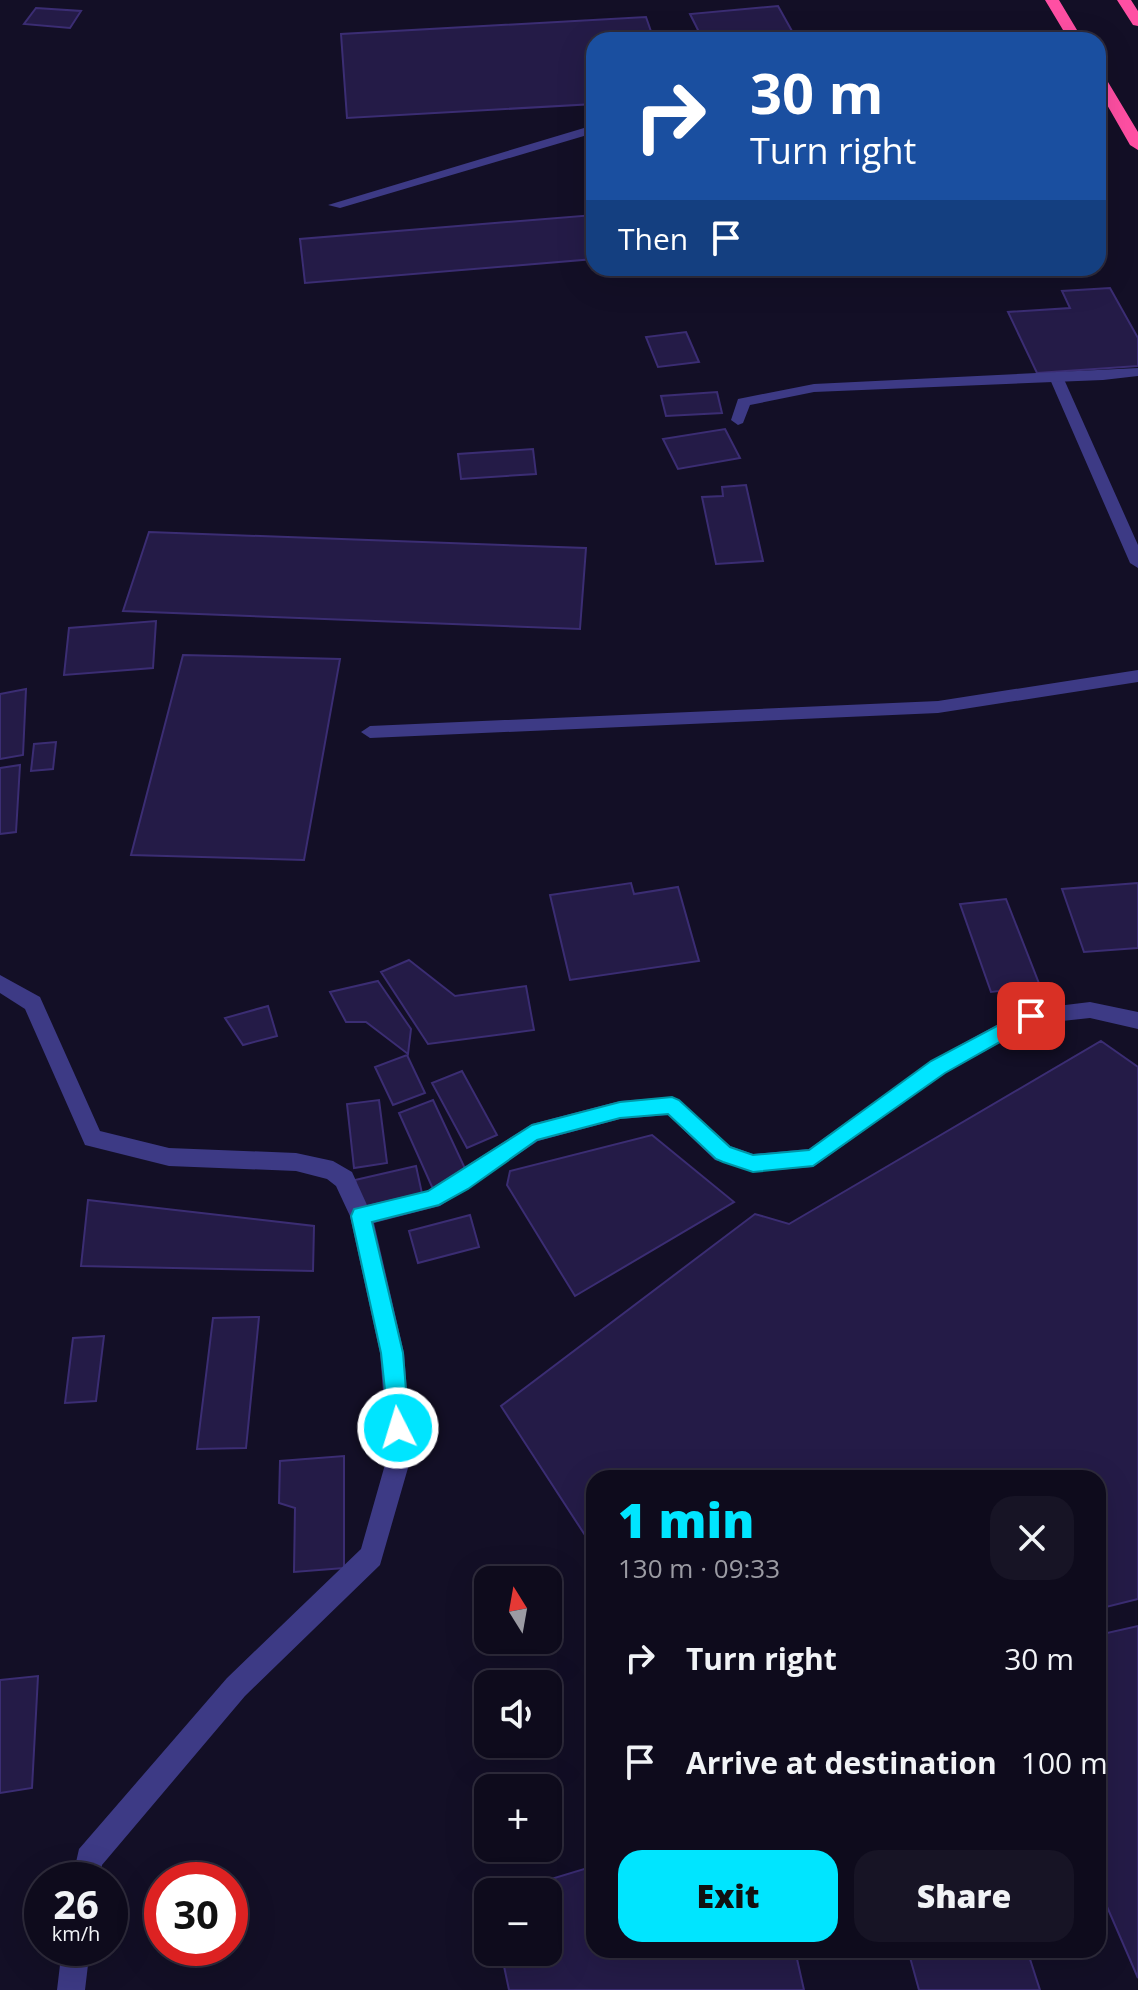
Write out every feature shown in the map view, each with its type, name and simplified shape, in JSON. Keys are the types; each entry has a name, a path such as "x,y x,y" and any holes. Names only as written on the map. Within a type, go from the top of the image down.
{"highway":[{"path":"1052,0 1071,32"},
{"path":"1124,0 1138,22"},
{"path":"1106,91 1138,145"}],"street":[{"path":"335,205 586,131"},
{"path":"738,420 743,402 814,388 1138,372"},
{"path":"1056,377 1138,563"},
{"path":"370,732 938,707 1138,676"},
{"path":"0,983 33,1003 93,1138 169,1157 296,1162 333,1171 344,1179 361,1216 392,1353 400,1454 371,1556 236,1687 89,1862"},
{"path":"361,1216 432,1199 461,1183 532,1133 620,1110 672,1106 723,1153 753,1163 813,1158 938,1067 1031,1016 1090,1010 1138,1021"},
{"path":"71,1990 74,1966"}],"building":[{"path":"778,6 793,32 699,32 690,14"},
{"path":"36,8 81,11 70,28 24,24"},
{"path":"646,17 651,32 586,32 586,104 347,118 341,34"},
{"path":"586,216 586,260 305,283 300,239"},
{"path":"1110,288 1138,338 1138,366 1037,373 1008,312 1070,308 1062,291"},
{"path":"686,332 699,362 658,367 646,337"},
{"path":"717,392 722,413 666,416 661,396"},
{"path":"725,429 740,458 678,469 663,439"},
{"path":"533,449 536,474 461,479 458,454"},
{"path":"746,485 763,561 716,564 702,497 723,496 722,487"},
{"path":"149,532 586,548 580,629 123,611"},
{"path":"156,621 153,668 64,675 69,628"},
{"path":"183,655 340,659 304,860 131,855"},
{"path":"26,689 23,755 0,759 0,694"},
{"path":"56,742 53,769 31,771 34,744"},
{"path":"20,765 16,832 0,834 0,768"},
{"path":"631,883 634,894 678,887 699,961 570,980 550,895"},
{"path":"1138,883 1138,948 1084,952 1062,889"},
{"path":"1006,899 1040,986 991,992 960,904"},
{"path":"409,960 455,996 526,986 534,1030 428,1044 381,972"},
{"path":"378,981 411,1029 408,1054 366,1022 346,1022 330,992"},
{"path":"268,1006 277,1036 243,1045 225,1018"},
{"path":"1101,1041 1138,1067 1138,1599 1106,1607 1106,1470 586,1470 586,1537 501,1406 755,1214 789,1224"},
{"path":"407,1055 425,1093 393,1105 375,1067"},
{"path":"462,1071 497,1135 467,1148 432,1083"},
{"path":"379,1100 387,1163 354,1168 347,1104"},
{"path":"433,1100 468,1175 433,1189 399,1113"},
{"path":"652,1135 734,1202 575,1296 507,1185 510,1171"},
{"path":"416,1166 423,1198 363,1213 355,1180"},
{"path":"88,1200 314,1226 313,1271 81,1266"},
{"path":"470,1215 479,1247 418,1263 409,1231"},
{"path":"259,1317 246,1448 197,1449 213,1318"},
{"path":"104,1336 96,1401 65,1403 73,1338"},
{"path":"344,1456 344,1568 294,1572 295,1508 279,1503 280,1461"},
{"path":"1138,1626 1138,1978 1106,1904 1106,1633"},
{"path":"38,1676 32,1788 0,1793 0,1680"},
{"path":"586,1868 586,1958 797,1958 804,1990 509,1990 504,1966 562,1966 562,1878 554,1878"},
{"path":"910,1958 1030,1958 1040,1990 919,1990"}],"route":[{"path":"398,1428 392,1353 361,1216 432,1199 461,1183 532,1133 620,1110 672,1106 723,1153 753,1163 813,1158 938,1067 1031,1016"}]}
